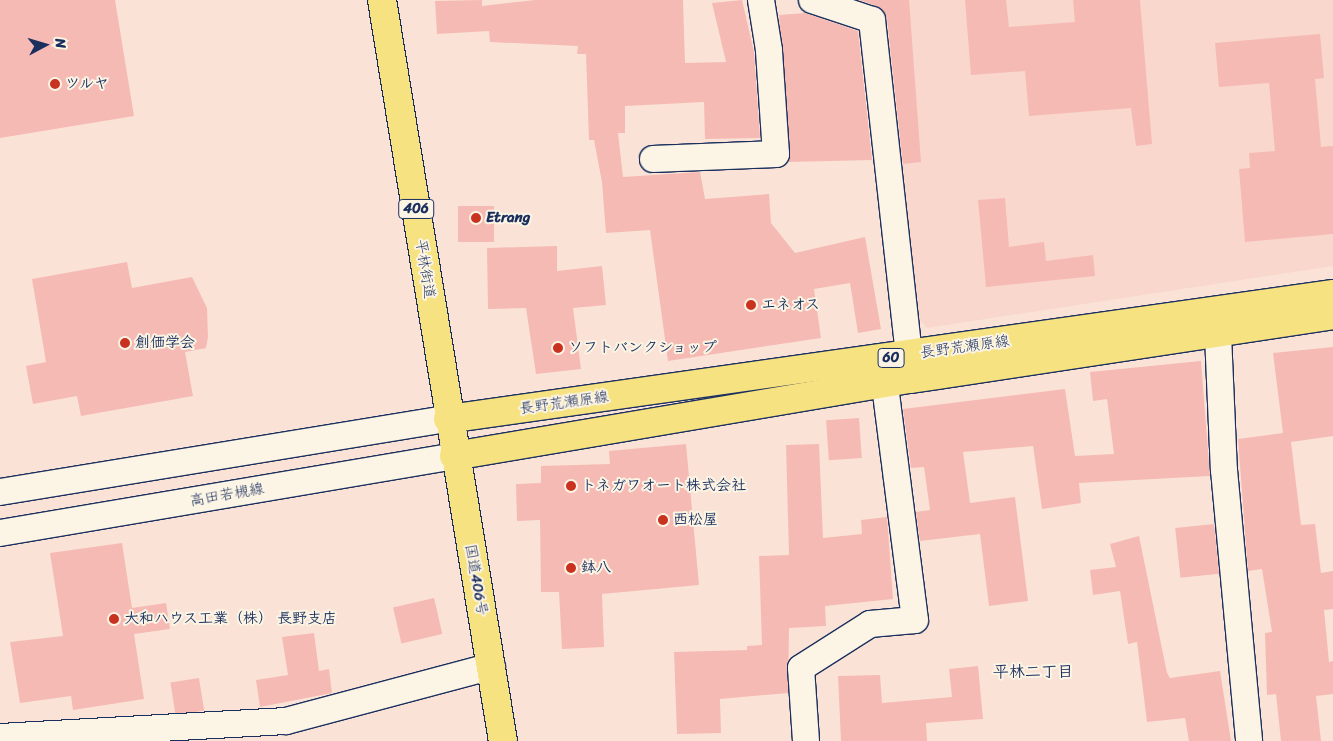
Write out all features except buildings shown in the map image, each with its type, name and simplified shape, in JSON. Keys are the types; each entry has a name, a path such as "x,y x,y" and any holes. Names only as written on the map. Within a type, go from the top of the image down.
{"main road":[{"name":"平林街道","path":"382,0 448,419"},
{"name":"長野荒瀬原線","path":"1218,322 1333,294"},
{"name":"長野荒瀬原線","path":"448,419 896,369 1218,322 1333,315"},
{"name":"長野荒瀬原線","path":"454,456 896,369"},
{"name":"国道406号","path":"448,419 492,666 503,741"}],"street":[{"path":"653,159 776,154 770,50 761,0"},
{"path":"806,741 801,668 870,624 915,620 872,20 812,0"},
{"path":"1218,322 1224,470 1249,741"},
{"path":"0,492 448,419"},
{"name":"高田若槻線","path":"0,533 454,456"},
{"path":"0,737 292,730 492,666"}],"shaded area":[{"path":"872,0 1333,0 1333,266 927,328 908,305"}],"place":[{"name":"ツルヤ","path":"55,84"},
{"name":"Etrang","path":"476,218"},
{"name":"エネオス","path":"751,305"},
{"name":"創価学会","path":"125,343"},
{"name":"ソフトバンクショップ","path":"558,348"},
{"name":"トネガワオート株式会社","path":"571,486"},
{"name":"西松屋","path":"663,520"},
{"name":"鉢八","path":"571,568"},
{"name":"大和ハウス工業（株） 長野支店","path":"114,619"}],"district":[{"name":"平林二丁目","path":"1033,672"}]}
